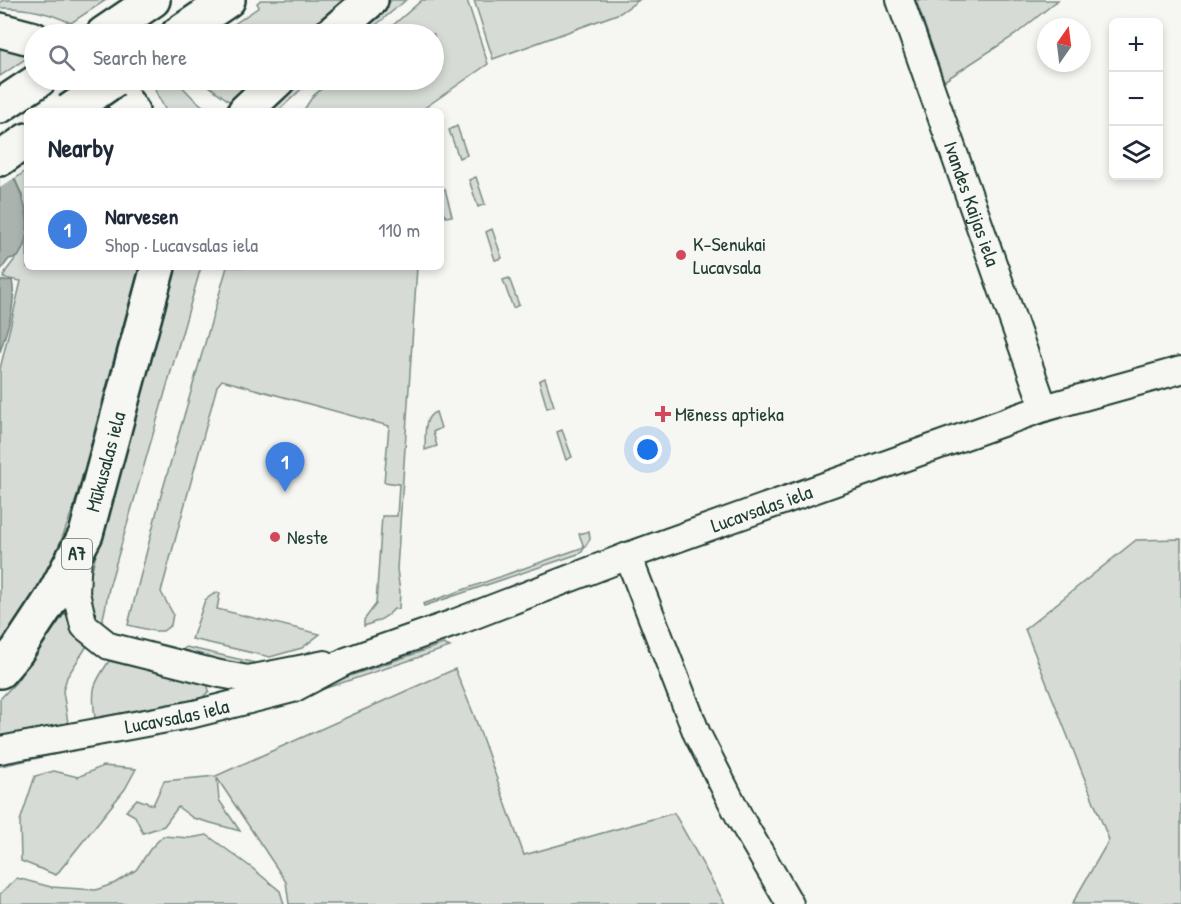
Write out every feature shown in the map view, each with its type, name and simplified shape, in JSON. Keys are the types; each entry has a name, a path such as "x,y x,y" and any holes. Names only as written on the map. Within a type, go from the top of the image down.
{"highway":[{"path":"118,24 153,0"},
{"path":"343,24 371,0"},
{"path":"0,30 24,36"},
{"path":"0,106 24,90"},
{"path":"73,108 98,90"},
{"path":"118,90 130,108"},
{"path":"248,108 267,90"},
{"path":"0,159 24,142"},
{"name":"Mūkusalas iela","path":"0,671 17,651 52,598 86,534 157,270"}],"street":[{"name":"Ivandes Kaijas iela","path":"900,0 1044,408"},
{"name":"Lucavsalas iela","path":"0,750 194,714 293,689 346,661 444,627 628,556 1044,408 1181,370"},
{"name":"Lucavsalas iela","path":"78,552 76,593 84,626 109,646 248,679 346,661"},
{"path":"628,556 697,734 740,818 790,904"}],"shaded area":[{"path":"4,0 106,0 71,23 36,11 0,8 0,2"},
{"path":"261,0 355,0 325,24 234,24 259,7 257,3"},
{"path":"392,0 406,0 377,24 363,24"},
{"path":"422,0 467,0 488,64 424,108 305,108 320,90 444,90 444,24 394,24"},
{"path":"474,0 639,0 620,13 493,59"},
{"path":"916,0 1058,0 1015,35 944,81"},
{"path":"0,44 24,50 24,60 0,76"},
{"path":"155,90 185,90 205,108 164,108"},
{"path":"214,90 248,90 233,104"},
{"path":"287,90 300,90 281,108 268,108"},
{"path":"457,126 467,155 459,158 449,130"},
{"path":"0,152 14,177 24,204 24,244 18,257 9,259 0,271"},
{"path":"24,172 24,209 22,195 15,179"},
{"path":"476,177 485,204 478,207 469,180"},
{"path":"444,189 452,216 446,217 444,214"},
{"path":"492,229 502,258 495,260 486,232"},
{"path":"24,247 24,270 138,270 70,518 35,593 0,643 0,369 21,281 3,278"},
{"path":"175,270 200,270 110,584 100,627 90,604 89,580"},
{"path":"226,270 417,270 397,569 400,592 399,609 394,609 376,622 364,626 364,620 376,604 382,516 397,516 399,484 384,482 389,426 222,380 217,386 161,592 173,614 171,625 163,631 154,631 128,625 160,499"},
{"path":"509,278 519,305 513,308 503,280"},
{"path":"12,280 12,308 0,352 0,281"},
{"path":"545,378 554,406 547,408 539,381"},
{"path":"436,412 441,428 433,432 437,446 425,450 427,423"},
{"path":"562,430 572,457 566,460 557,432"},
{"path":"589,531 590,539 581,553 424,606 423,604 584,547 579,534"},
{"path":"1181,539 1181,904 1072,904 1109,840 1025,629 1136,540"},
{"path":"215,593 220,593 217,609 320,634 302,648 270,657 192,639 205,600"},
{"path":"65,613 87,646 67,677 63,691 68,723 0,736 0,699 16,682"},
{"path":"443,644 450,647 266,708 213,722 100,745 99,740 297,694"},
{"path":"186,647 268,666 311,651 301,658 255,671 177,655"},
{"path":"109,661 203,683 208,686 209,691 202,698 95,718 93,693"},
{"path":"455,669 474,715 524,855 674,813 725,904 289,904 286,882 217,778 219,800 240,831 193,818 178,807 164,826 143,833 135,816 126,811 137,799 153,805 164,781 216,776"},
{"path":"76,746 76,750 0,766 0,760"},
{"path":"103,766 136,769 125,789 56,875 21,861 20,821 35,776 54,771 78,777"},
{"path":"207,835 280,891 284,904 0,904 0,894 17,878 51,887 96,890 115,883 136,870 151,848 163,836 190,838"}],"pier":[{"path":"0,149 17,176 0,188"}],"place":[{"name":"K-Senukai Lucavsala","path":"681,255"},
{"name":"Mēness aptieka","path":"663,414"},
{"name":"Narvesen","path":"285,492"},
{"name":"Neste","path":"275,537"}]}
